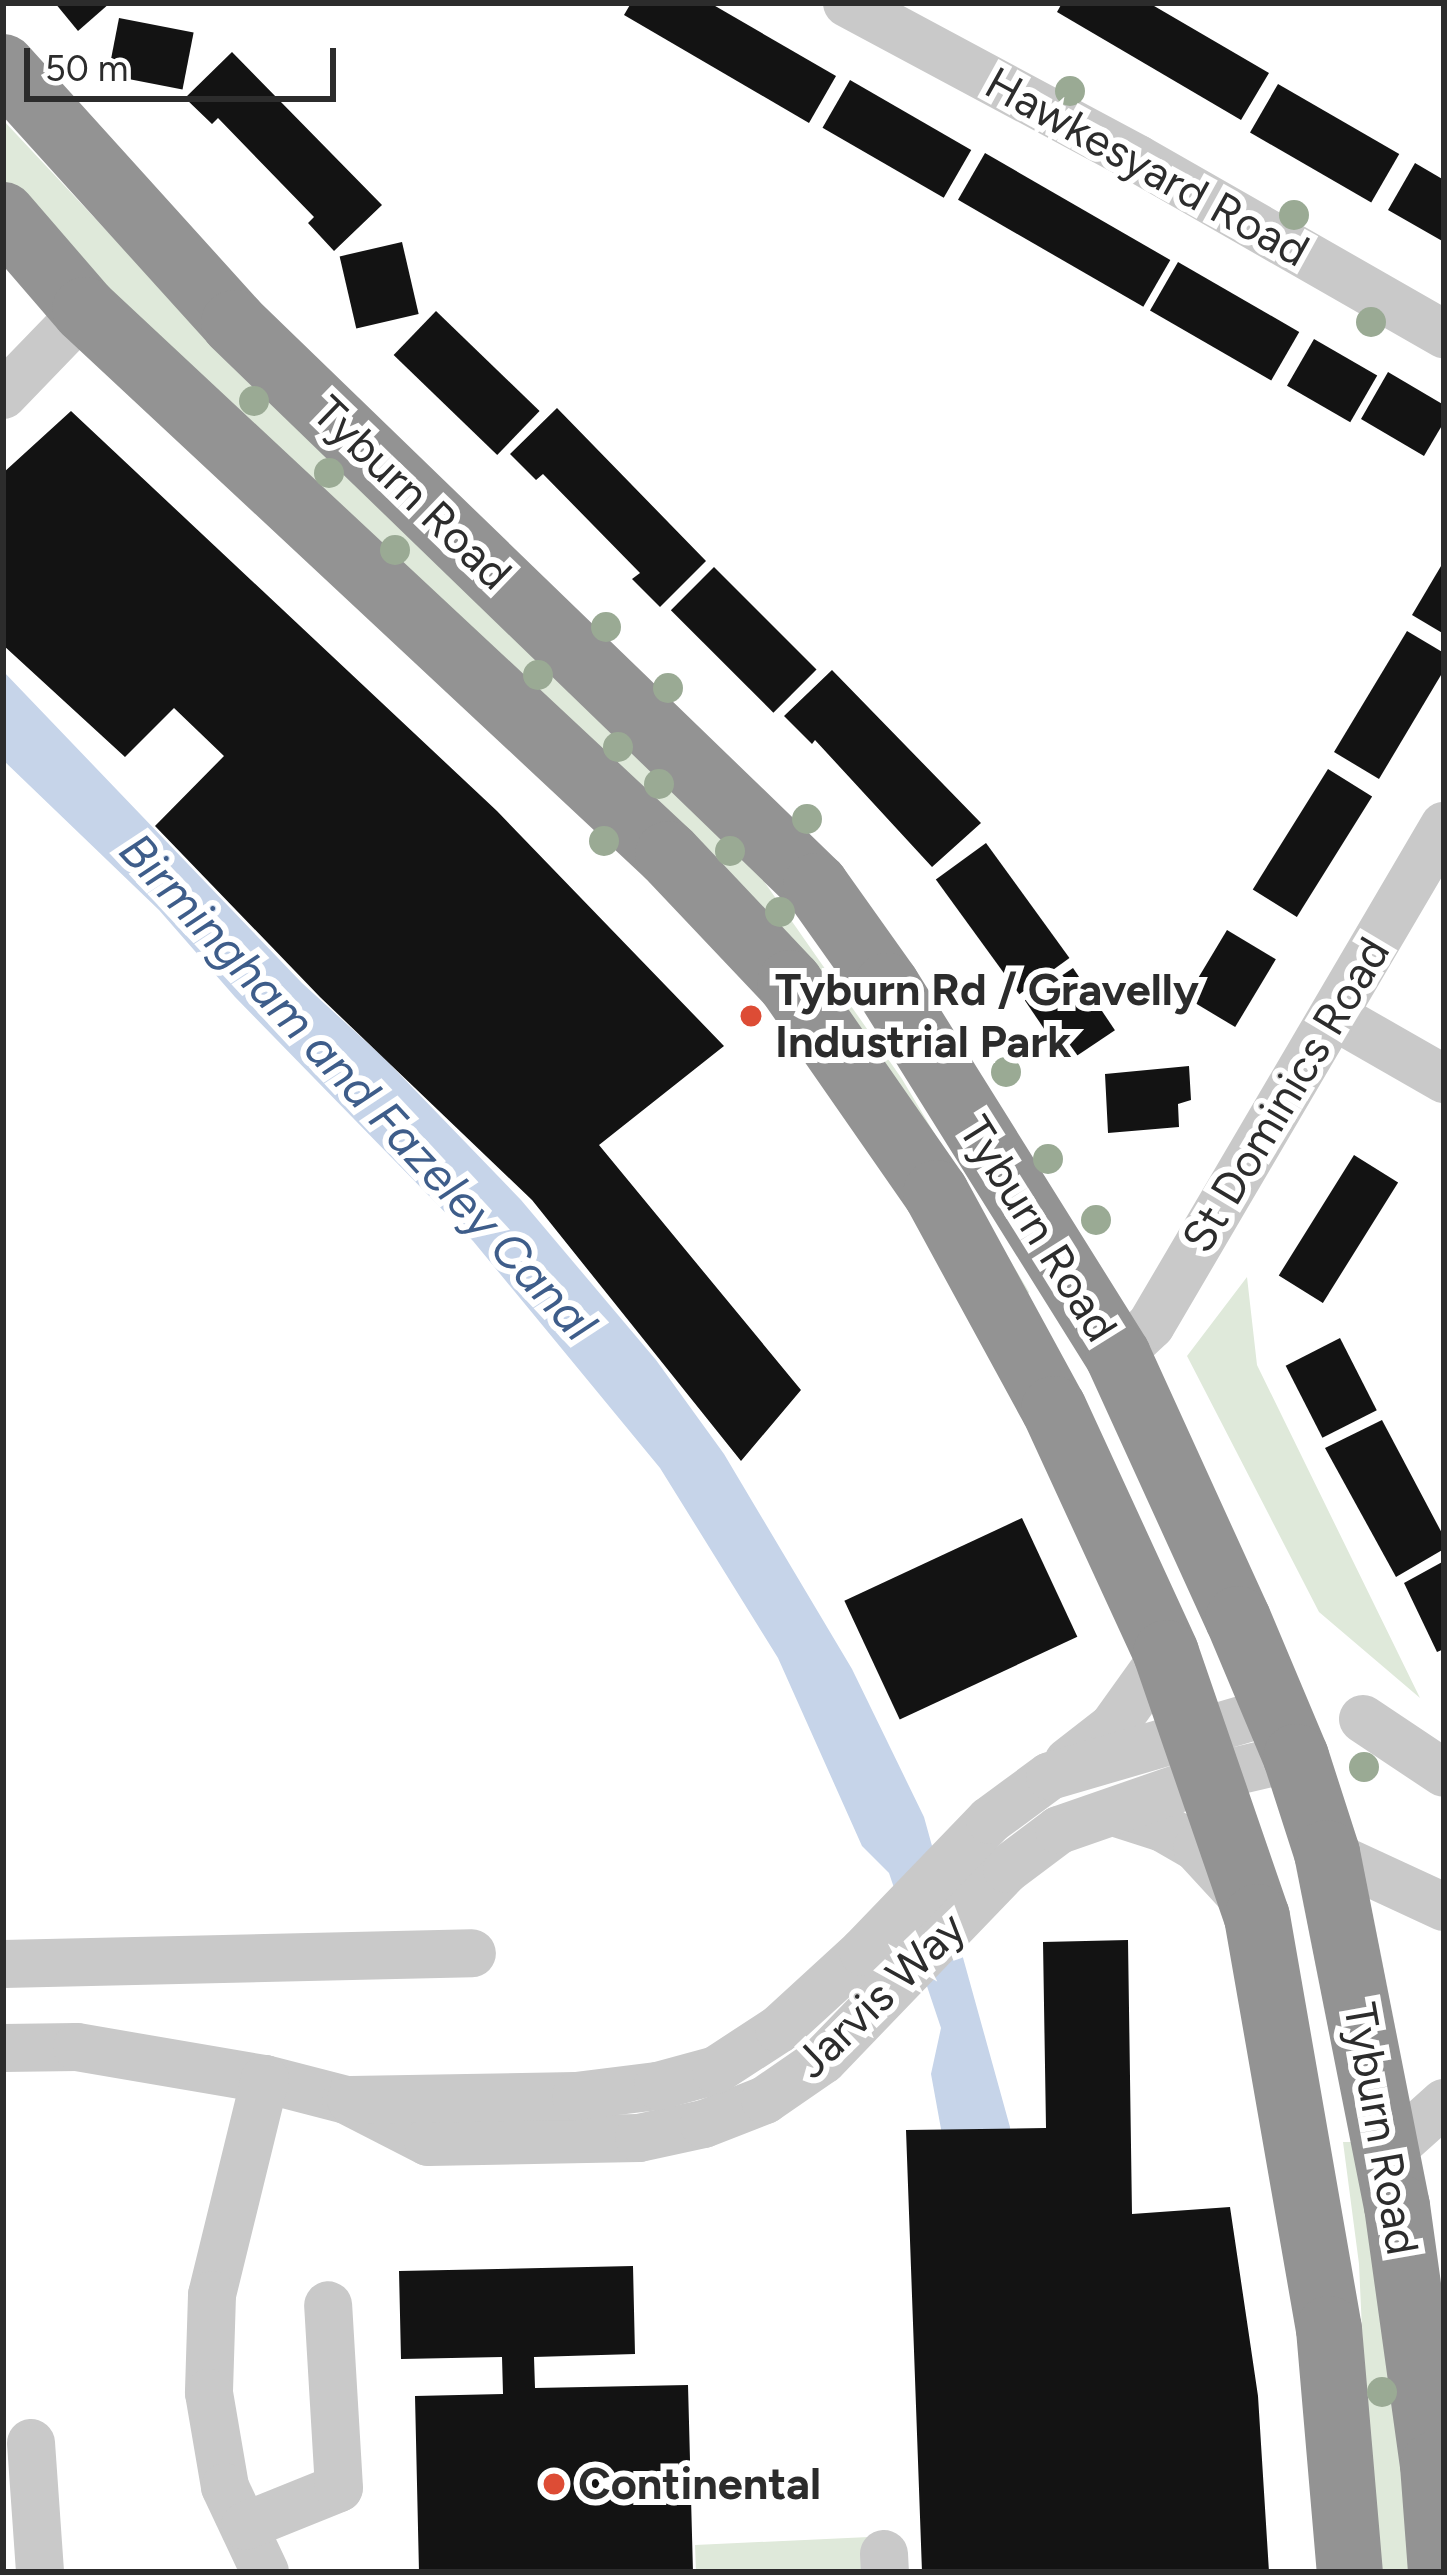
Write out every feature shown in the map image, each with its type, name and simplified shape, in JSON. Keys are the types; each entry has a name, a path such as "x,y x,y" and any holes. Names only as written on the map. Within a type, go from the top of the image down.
{"highway":[{"name":"Tyburn Road","path":"3,67 234,323 816,886 887,986 1118,1356 1286,1733 1328,1853 1386,2155 1433,2465 1441,2572"},
{"name":"Tyburn Road","path":"14,244 668,854 790,983 936,1193 1054,1409 1166,1653 1257,1917 1329,2329 1350,2572"}],"street":[{"name":"Hawkesyard Road","path":"847,3 1138,159 1444,334"},
{"path":"3,394 85,310"},
{"name":"St Dominics Road","path":"1118,1356 1150,1324 1444,826"},
{"path":"1334,1016 1444,1079"},
{"path":"1050,1776 1113,1727 1166,1653"},
{"path":"1363,1719 1444,1773"},
{"path":"1050,1776 1204,1756 1286,1733"},
{"name":"Jarvis Way","path":"3,2048 77,2048 265,2079 346,2100 428,2142 639,2138 704,2124 766,2100 823,2060 1007,1869 1059,1830 1116,1813 1204,1756"},
{"name":"Jarvis Way","path":"346,2100 576,2096 658,2086 716,2070 779,2029 863,1952 990,1820 1050,1776"},
{"path":"1116,1813 1162,1828 1197,1848 1257,1917"},
{"path":"1328,1853 1444,1907"},
{"path":"3,1964 472,1954"},
{"path":"265,2079 212,2295 209,2392 225,2487 265,2572"},
{"path":"1386,2155 1444,2103"},
{"path":"245,2527 339,2488 328,2305"},
{"path":"31,2443 40,2572"}],"green space":[{"path":"3,120 195,325 747,857 902,1079 1029,1292 1022,1307 869,1068 3,190"},
{"path":"1247,1277 1257,1365 1420,1698 1319,1612 1187,1356"},
{"path":"1343,2142 1352,2142 1398,2338 1420,2572 1373,2572 1359,2264"},
{"path":"869,2537 870,2572 696,2572 695,2545"}],"water":[{"name":"Birmingham and Fazeley Canal","path":"3,671 302,983 384,1058 521,1200 656,1360 724,1454 852,1669 924,1817 1010,2127 1031,2572 967,2572 941,2129 931,2074 941,2028 889,1873 862,1846 778,1658 660,1468 473,1241 235,997 159,910 3,760"}],"building":[{"path":"55,3 110,3 78,31"},
{"path":"631,3 710,3 836,76 809,123 624,15"},
{"path":"1062,3 1149,3 1269,73 1241,120 1057,12"},
{"path":"119,18 194,33 183,89 108,75"},
{"path":"232,52 382,205 334,251 308,223 314,217 218,118 212,124 185,98"},
{"path":"850,80 971,150 944,198 822,128"},
{"path":"1278,84 1399,154 1371,202 1250,132"},
{"path":"985,153 1170,260 1143,307 958,200"},
{"path":"1415,163 1444,180 1444,242 1388,210"},
{"path":"402,242 419,314 356,329 340,256"},
{"path":"1178,262 1299,332 1271,380 1150,310"},
{"path":"436,311 540,411 497,455 394,355"},
{"path":"1314,339 1377,376 1350,422 1287,386"},
{"path":"1388,372 1444,405 1444,422 1424,456 1361,419"},
{"path":"557,408 706,561 660,607 632,579 640,573 543,474 536,480 510,454"},
{"path":"71,411 497,811 724,1046 599,1145 801,1390 741,1461 532,1200 320,997 155,826 224,756 174,708 125,757 3,645 3,473"},
{"path":"1444,561 1444,634 1412,615"},
{"path":"714,567 817,670 773,713 671,610"},
{"path":"1407,631 1444,653 1444,670 1379,779 1334,752"},
{"path":"832,670 981,823 932,867 815,740 812,744 784,716"},
{"path":"1328,769 1372,797 1297,917 1253,889"},
{"path":"986,843 1069,958 1019,994 936,879"},
{"path":"1227,930 1276,959 1235,1027 1186,998"},
{"path":"1073,968 1115,1030 1067,1063 1025,1000"},
{"path":"1189,1066 1191,1100 1178,1104 1179,1127 1108,1133 1105,1074"},
{"path":"1354,1155 1398,1183 1323,1303 1279,1275"},
{"path":"1340,1338 1377,1410 1322,1438 1286,1366"},
{"path":"1382,1420 1444,1537 1444,1549 1396,1577 1325,1448"},
{"path":"1022,1518 1077,1637 900,1720 844,1601"},
{"path":"1444,1561 1444,1649 1437,1652 1404,1583"},
{"path":"1128,1940 1132,2214 1230,2207 1258,2396 1269,2572 922,2572 906,2130 1046,2128 1043,1942"},
{"name":"Continental","path":"633,2266 635,2354 534,2357 535,2388 688,2385 693,2572 419,2572 415,2396 503,2394 502,2357 401,2359 399,2271"}],"place":[{"name":"Tyburn Rd / Gravelly Industrial Park","path":"751,1016"},
{"name":"Continental","path":"554,2484"}]}
